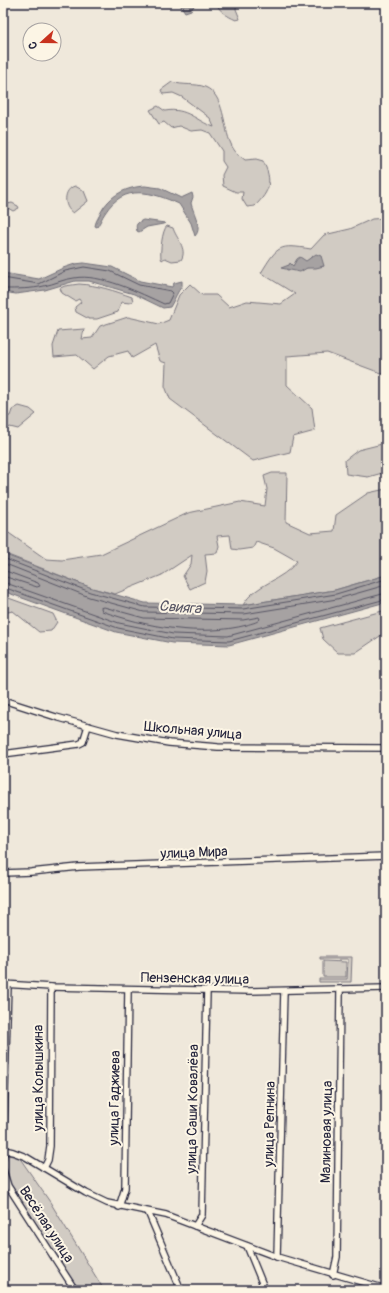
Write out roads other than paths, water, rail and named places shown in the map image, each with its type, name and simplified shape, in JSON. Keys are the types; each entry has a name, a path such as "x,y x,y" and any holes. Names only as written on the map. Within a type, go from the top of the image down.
{"street":[{"name":"Школьная улица","path":"3,700 88,726 140,738 200,746 386,748"},
{"path":"3,754 79,744 83,742 88,726"},
{"name":"улица Мира","path":"3,873 32,872 79,867 386,856"},
{"path":"3,1158 5,984"},
{"name":"Пензенская улица","path":"5,984 128,989 284,991 386,988"},
{"name":"улица Колышкина","path":"44,1168 48,1160 50,1146 50,987"},
{"name":"улица Гаджиева","path":"119,1206 125,1188 128,989"},
{"name":"улица Саши Ковалёва","path":"195,1226 202,1215 207,990"},
{"name":"Малиновая улица","path":"333,1275 337,1257 340,990"},
{"name":"улица Репнина","path":"277,1257 284,991"},
{"path":"4,1150 26,1157 97,1199 119,1206 166,1215 277,1257 333,1275 386,1289"},
{"name":"Весёлая улица","path":"3,1170 8,1186 75,1290"},
{"path":"148,1212 181,1290"},
{"path":"247,1246 265,1290"}],"water":[{"path":"179,3 196,3 191,10 185,12"},
{"path":"145,186 160,188 181,198 192,193 193,197 191,203 198,225 195,236 191,223 179,204 159,196 139,193 121,197 104,215 97,227 95,226 105,206 119,193 131,188"},
{"path":"143,220 165,223 147,227 139,232 137,231 136,225"},
{"path":"316,254 321,256 324,266 307,268 300,272 281,268 289,265 290,263 293,266 300,257 306,261"},
{"path":"84,263 112,267 140,281 172,287 174,283 182,281 182,286 170,307 163,308 134,294 89,281 75,281 45,290 16,294 3,292 3,273 39,279 63,268"},
{"name":"Свияга","path":"3,554 92,588 145,603 243,605 335,590 386,575 386,602 229,645 172,643 116,632 3,591"}]}
